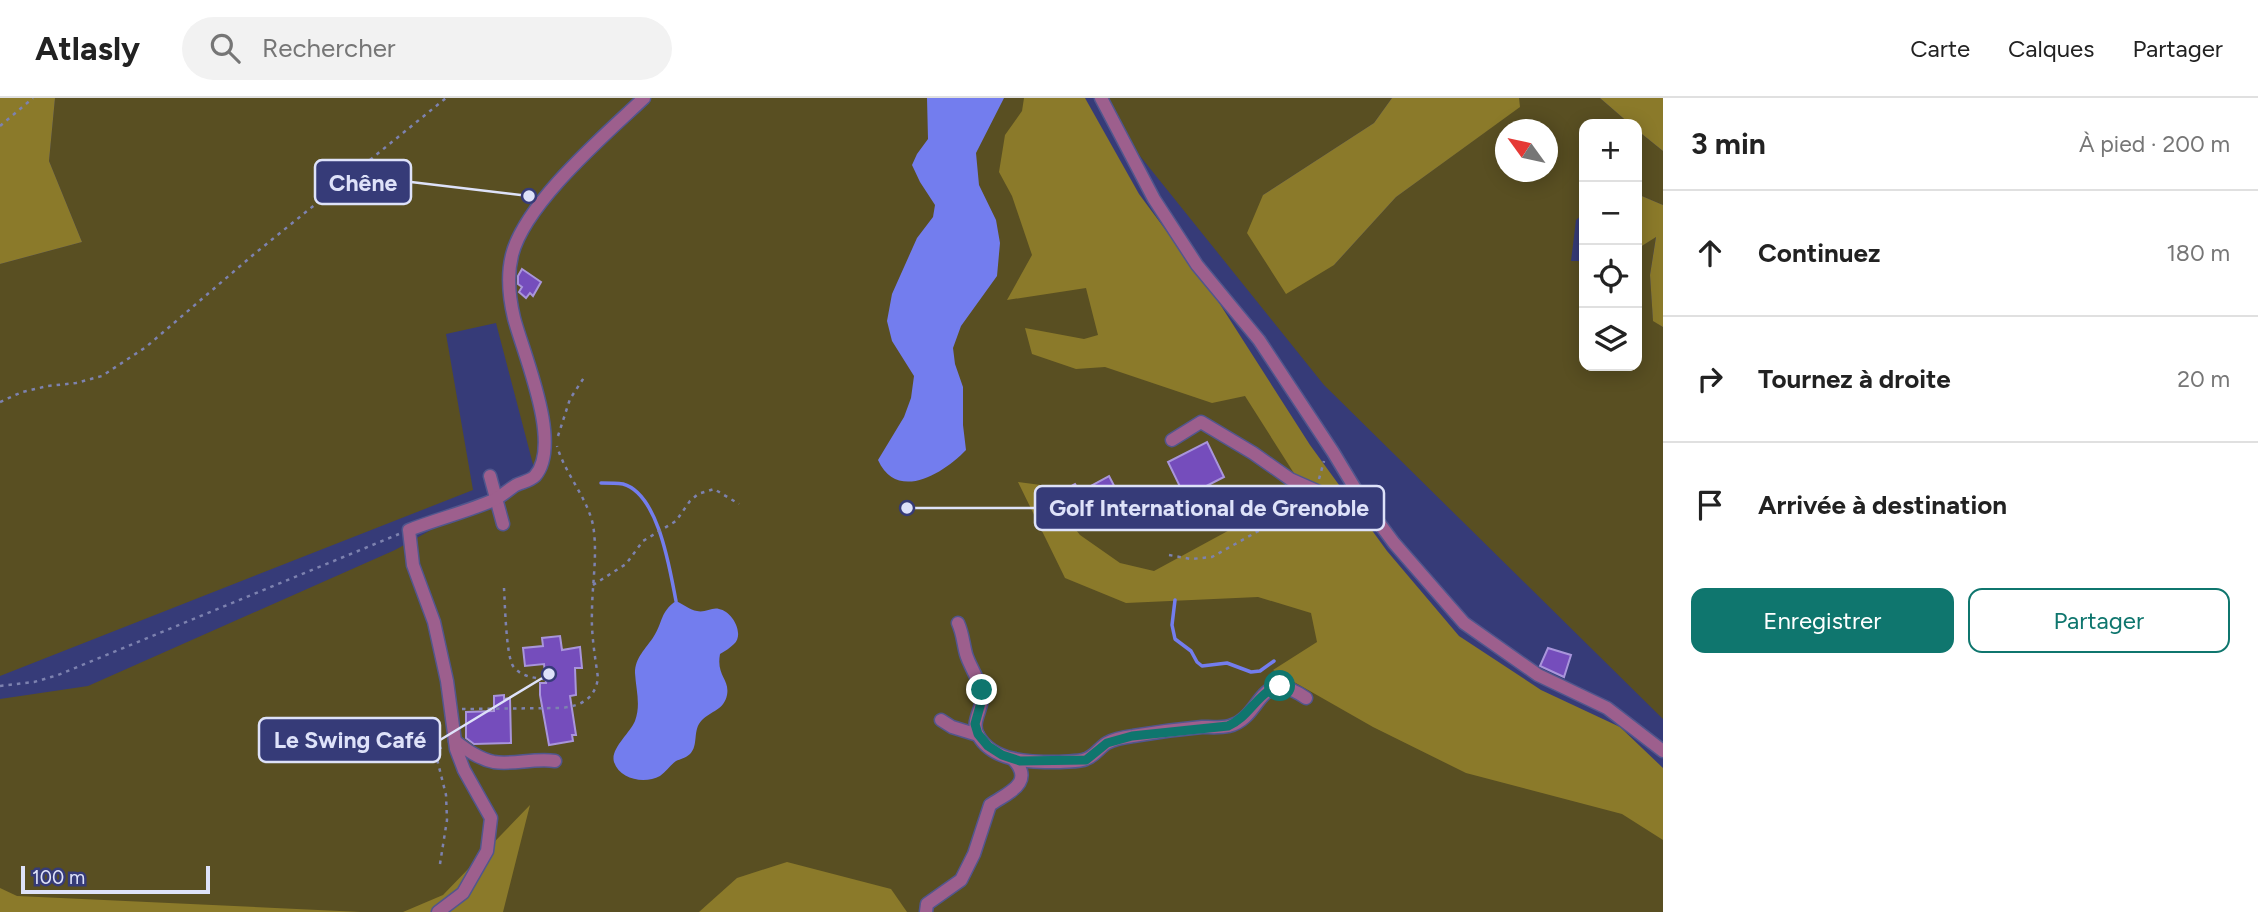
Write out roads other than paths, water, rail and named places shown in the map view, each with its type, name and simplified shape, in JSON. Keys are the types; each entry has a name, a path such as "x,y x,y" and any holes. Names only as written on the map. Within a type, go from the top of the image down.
{"street":[{"path":"439,912 463,893 487,851 491,818 464,770 455,741 452,710 434,622 413,565 409,530 495,499 517,484 534,478 542,458 544,431 531,368 514,317 509,289 513,252 530,217 552,190 585,154 644,98"},
{"path":"1101,98 1154,199 1196,265 1258,340 1362,500 1394,543 1464,623 1538,675 1607,708 1663,751"},
{"path":"1172,440 1201,422 1290,479 1326,495 1362,500"},
{"path":"490,476 503,524"},
{"path":"958,623 965,652 982,690 975,724 978,734 988,746 1013,758 1038,762 1086,760 1107,743 1123,738 1228,726 1238,722 1262,695 1280,686 1294,689 1306,698"},
{"path":"941,720 952,727 978,734"},
{"path":"455,741 480,758 494,762 532,759 555,761"},
{"path":"926,912 927,904 961,880 974,854 990,805 1010,794 1019,785 1021,767 1013,758"}],"water":[{"path":"927,98 1004,98 976,153 979,185 996,220 1000,243 997,276 961,326 953,348 963,387 966,450 933,475 908,482 897,480 886,473 878,460 904,417 911,398 914,376 892,341 887,321 892,294 917,238 933,217 935,205 912,165 928,139"},
{"path":"676,601 697,611 724,611 736,624 737,640 720,654 719,661 727,685 727,695 720,707 699,724 690,754 676,761 660,776 647,780 634,779 617,768 614,762 615,752 637,715 637,662 657,631 664,613"}],"waterway":[{"path":"601,483 623,484 646,502 661,535 676,601"},
{"path":"1175,600 1172,625 1175,639 1191,651 1202,666 1227,663 1251,672 1260,671 1274,661"}],"place":[{"name":"Chêne","path":"529,196"},
{"name":"Golf International de Grenoble","path":"907,508"},
{"name":"Le Swing Café","path":"549,674"}]}
